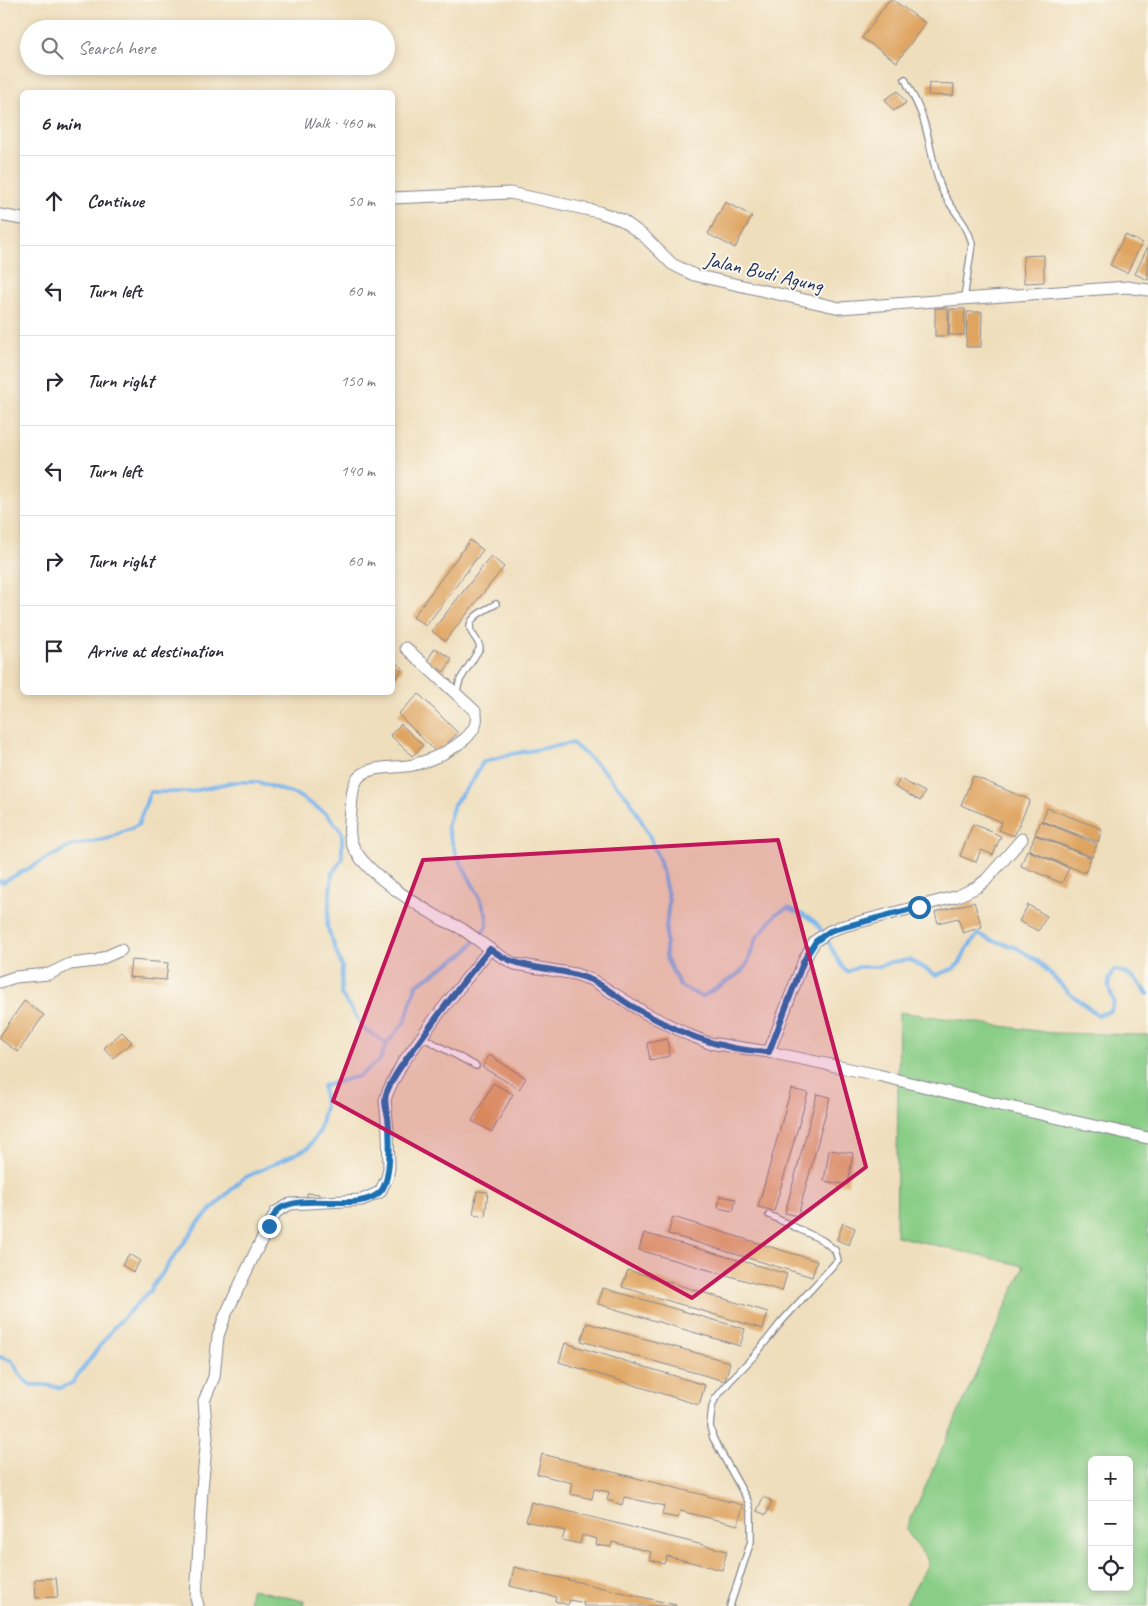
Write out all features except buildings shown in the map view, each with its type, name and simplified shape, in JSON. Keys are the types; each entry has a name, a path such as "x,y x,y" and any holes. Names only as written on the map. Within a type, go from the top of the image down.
{"street":[{"name":"Jalan Budi Agung","path":"395,198 510,192 573,205 622,220 645,237 672,264 694,275 831,306 851,308 1127,287 1148,290"},
{"path":"0,216 20,219"},
{"path":"406,648 456,694 477,717 476,724 470,734 450,750 411,766 371,771 358,778 354,787 352,796 351,843 370,868 403,895 462,929 516,964 575,974 592,980 645,1014 689,1035 717,1045 769,1052 878,1075 1148,1138"},
{"path":"769,1052 799,973 816,941 830,931 867,919 958,896 977,887 986,880 1022,839"},
{"path":"198,1606 196,1598 206,1437 204,1401 214,1376 220,1327 254,1252 276,1212 290,1204 362,1200 380,1192 387,1178 389,1168 386,1096 402,1064 486,946"},
{"path":"0,982 16,977 49,974 70,964 96,961 120,950"}],"lane":[{"path":"905,80 924,120 941,188 964,222 971,237 972,244 964,299"},
{"path":"456,694 460,680 480,648 480,643 470,630 470,623 476,616 496,604"},
{"path":"422,1037 476,1066"},
{"path":"730,1606 751,1540 751,1513 748,1501 713,1438 710,1426 712,1407 715,1399 730,1381 838,1260 835,1250 822,1240 769,1215"}],"highlighted area":[{"path":"778,840 866,1167 692,1298 333,1101 423,860"}],"green space":[{"path":"899,1012 1052,1033 1148,1035 1148,1606 905,1606 929,1562 906,1530 1024,1266 896,1236"},
{"path":"251,1589 304,1601 303,1606 249,1606"}],"waterway":[{"path":"387,1043 405,1022 416,985 466,952 487,926 487,917 480,898 456,854 447,827 454,804 473,780 483,762 512,754 572,743 601,768 630,800 648,833 660,862 669,900 666,928 666,958 680,986 702,997 740,973 747,965 756,939 776,914 788,908 816,923 847,972 858,967 877,967 891,962 910,960 936,975 953,969 960,963 966,950 978,934 1017,948 1038,961 1069,993 1098,1015 1111,1011 1114,1001 1109,989 1109,981 1114,970 1134,978 1148,994"},
{"path":"0,881 3,882 71,846 107,839 138,825 150,792 190,792 233,782 258,782 297,795 327,814 342,832 342,859 332,874 327,926 342,967 341,994 365,1030 387,1043 380,1060 359,1076 323,1086 325,1106 319,1132 308,1148 242,1179 198,1223 149,1292 115,1326 72,1383 61,1388 31,1385 23,1379 12,1361 0,1357"}],"route":[{"path":"269,1226 276,1212 290,1204 362,1200 368,1199 380,1192 387,1178 389,1168 388,1117 385,1100 388,1091 402,1064 464,979 490,949 506,960 516,964 575,974 592,980 645,1014 709,1043 769,1052 804,960 816,941 830,931 867,919 919,907"}]}
